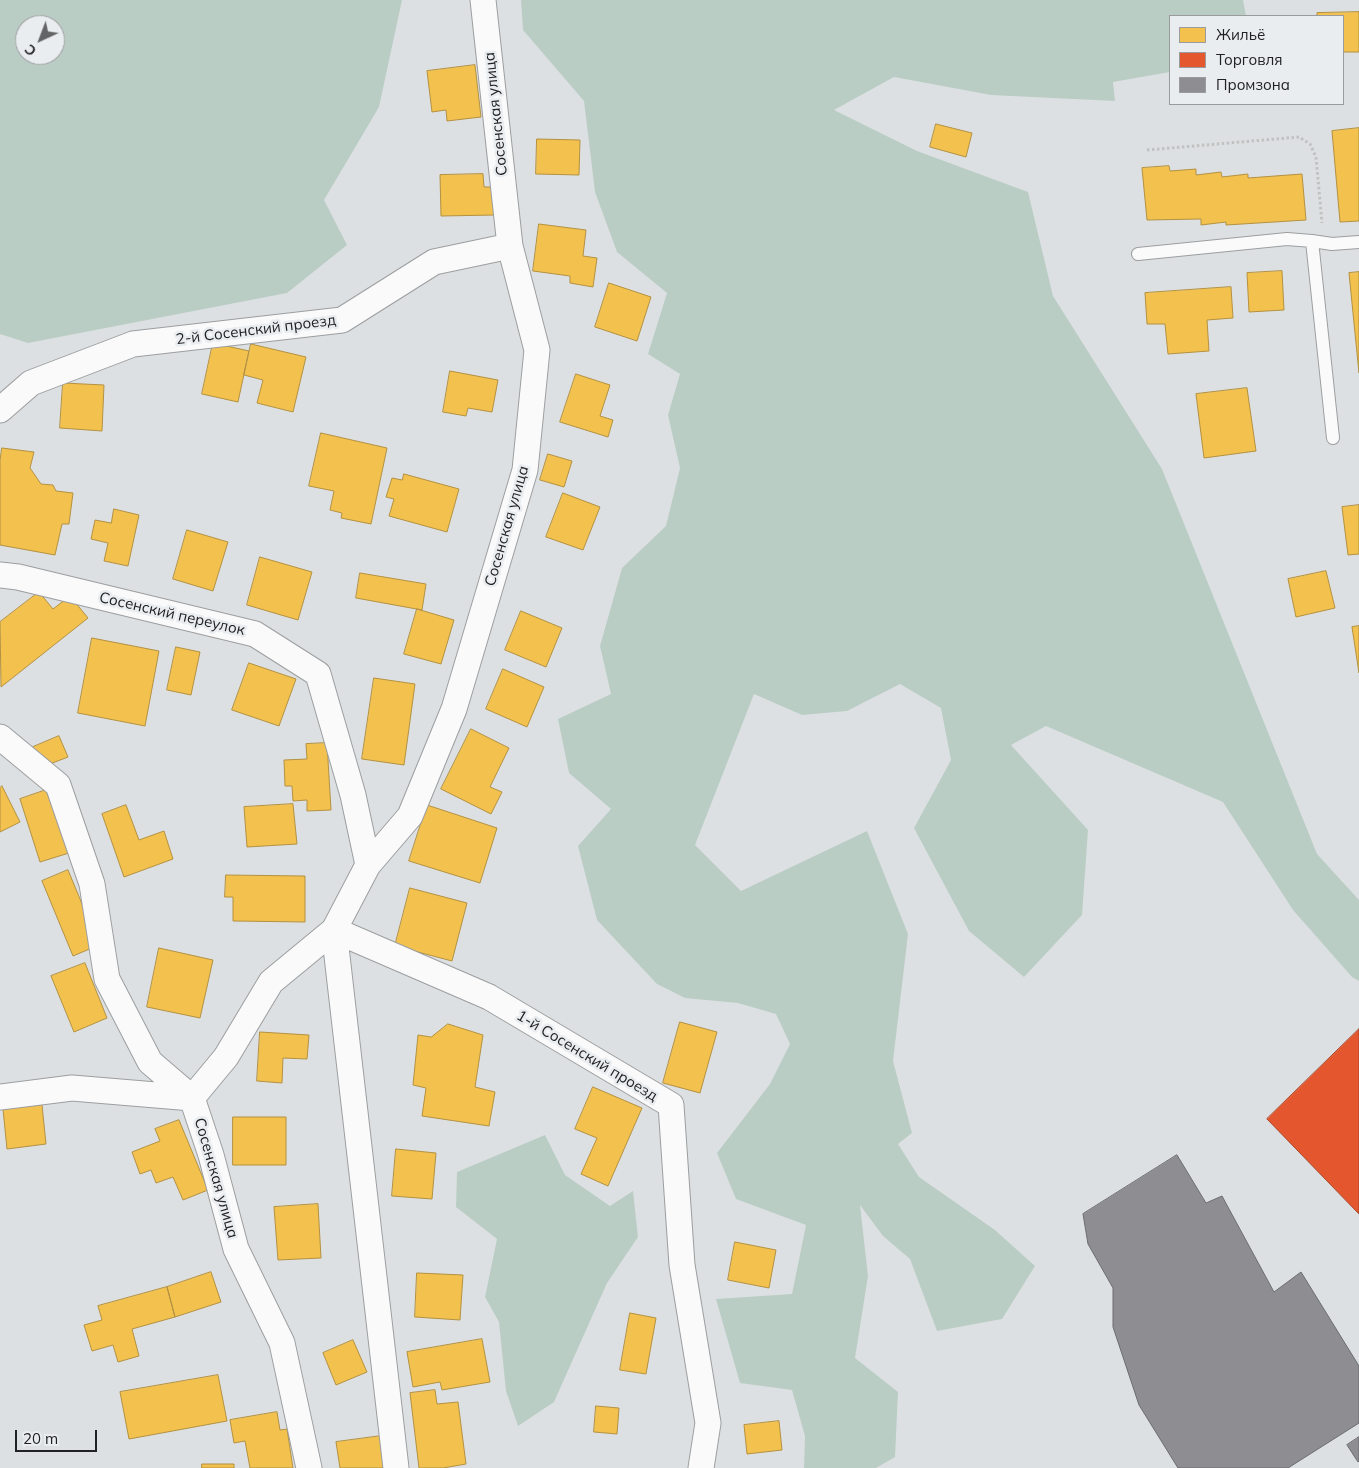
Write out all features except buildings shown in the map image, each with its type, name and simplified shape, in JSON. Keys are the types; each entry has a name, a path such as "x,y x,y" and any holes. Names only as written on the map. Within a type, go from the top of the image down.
{"street":[{"name":"Сосенская улица","path":"309,1468 282,1343 236,1249 211,1155 192,1098 226,1057 271,982 334,930 368,865 410,816 454,708 525,470 537,350 510,246 483,0"},
{"name":"2-й Сосенский проезд","path":"0,410 31,383 133,344 342,320 434,262 510,246"},
{"name":"Сосенский переулок","path":"0,575 18,577 254,634 318,674 353,796 368,865"},
{"path":"0,737 58,785 92,884 107,979 150,1062 192,1098"},
{"path":"334,930 396,1468"},
{"name":"1-й Сосенский проезд","path":"334,930 489,997 671,1105 682,1265 708,1423 701,1468"},
{"path":"0,1097 72,1088 192,1098"}],"lane":[{"path":"1138,254 1287,239 1318,242 1359,242"},
{"path":"1318,242 1333,438"}],"path":[{"path":"1147,150 1294,136 1304,140 1310,144 1316,157 1318,242"}],"green space":[{"path":"0,0 402,0 379,107 324,200 347,245 287,293 28,343 0,334"},
{"path":"521,0 1243,0 1246,15 1169,15 1169,72 1113,82 1115,101 991,95 894,77 834,110 917,151 1028,192 1053,296 1162,469 1317,854 1359,900 1359,981 1352,977 1293,910 1223,802 1046,726 1011,745 1088,830 1082,915 1024,977 969,931 914,828 951,760 941,708 900,684 847,711 802,715 754,694 695,845 741,891 867,831 908,934 893,1061 912,1133 898,1144 919,1177 995,1230 1035,1266 1002,1319 937,1331 910,1259 883,1236 860,1205 868,1276 855,1358 898,1392 895,1457 876,1468 804,1468 805,1436 792,1390 740,1383 716,1299 792,1294 806,1225 736,1199 717,1153 770,1084 790,1044 776,1014 738,1003 685,998 657,984 597,920 578,846 611,809 569,773 558,719 611,694 600,646 622,568 666,526 680,468 668,415 680,374 648,354 667,293 617,252 595,192 584,101 523,30"},
{"path":"545,1135 565,1175 610,1206 633,1191 638,1237 607,1283 554,1402 518,1426 506,1391 499,1322 485,1297 497,1239 456,1207 457,1172"}]}
